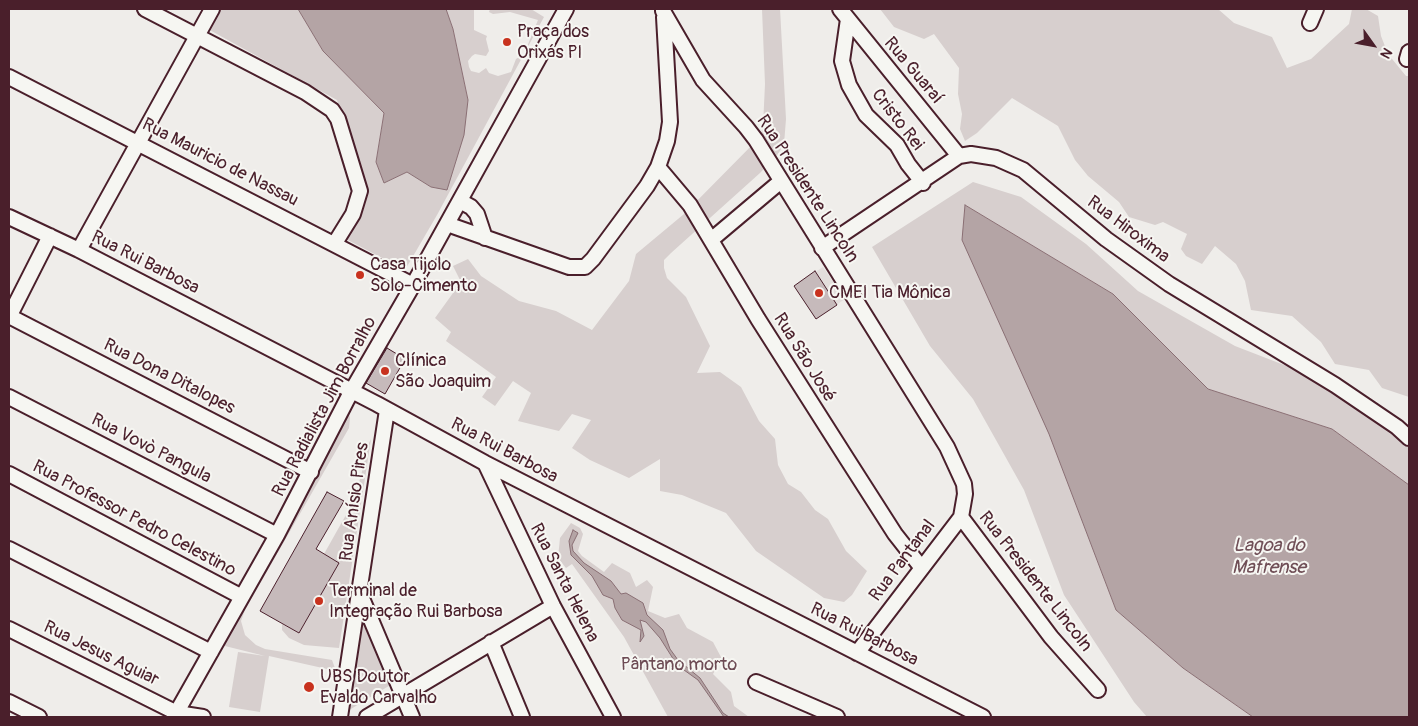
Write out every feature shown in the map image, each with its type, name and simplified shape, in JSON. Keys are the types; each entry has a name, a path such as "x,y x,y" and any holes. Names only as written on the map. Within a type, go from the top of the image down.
{"street":[{"path":"145,9 305,92 332,110 338,119 360,191 353,214 336,244"},
{"path":"79,250 212,9"},
{"name":"Rua Radialista Jim Borralho","path":"176,715 277,535 352,392 566,9"},
{"path":"1310,23 1316,9"},
{"path":"447,224 553,263 569,267 585,267 604,246 658,167 667,141 670,122 663,10"},
{"name":"Rua Presidente Lincoln","path":"663,10 703,80 756,140 951,454 964,484 965,500 960,517 1051,637 1098,690"},
{"name":"Rua Guaraí","path":"844,14 959,156"},
{"name":"Cristo Rei","path":"844,14 842,61 849,85 866,115 897,145 908,164 922,182"},
{"name":"Rua Mauricio de Nassau","path":"9,77 413,285"},
{"name":"Rua Hiroxima","path":"959,156 971,154 996,158 1023,170 1106,239 1169,284 1335,385 1409,438"},
{"path":"822,248 959,156"},
{"name":"Rua São José","path":"658,167 690,205 758,319 846,459 895,534 921,567"},
{"path":"708,235 781,181"},
{"path":"460,201 471,207 477,214 485,238"},
{"name":"Rua Rui Barbosa","path":"9,217 79,250 485,463 983,717"},
{"path":"9,317 50,236"},
{"name":"Rua Dona Ditalopes","path":"9,317 311,472"},
{"name":"Rua Vovò Pangula","path":"9,397 277,535"},
{"name":"Rua Anísio Pires","path":"340,717 387,410"},
{"name":"Rua Santa Helena","path":"485,463 553,606 613,717"},
{"name":"Rua Professor Pedro Celestino","path":"9,474 242,597"},
{"name":"Rua Pantanal","path":"857,653 960,517"},
{"path":"9,549 211,652"},
{"path":"360,596 412,717"},
{"path":"367,717 553,606"},
{"name":"Rua Jesus Aguiar","path":"9,629 176,715 203,717"},
{"path":"491,642 522,717"},
{"path":"756,682 836,717"},
{"path":"9,702 39,717"}],"shaded area":[{"name":"CMEI Tia Mônica","path":"823,267 845,299 816,319 794,286"}],"green space":[{"path":"216,9 298,9 323,51 384,113 376,161 384,183 407,172 431,187 447,189 468,100 453,29 446,9 474,9 474,30 487,36 489,51 486,56 475,54 472,56 468,61 469,67 471,71 479,73 486,68 489,73 498,76 511,72 516,59 524,54 538,20 510,12 493,14 489,12 490,9 531,9 544,17 437,215 405,270 344,238 366,198 361,170 337,100 206,28"},
{"path":"762,9 780,9 786,119 784,144 778,154 760,173 664,260 664,268 667,278 686,297 710,346 697,373 720,372 741,387 759,421 775,439 778,465 788,484 801,492 815,510 828,519 846,551 867,571 852,595 844,602 824,598 756,551 726,513 682,495 660,491 660,459 629,478 590,460 572,448 591,420 572,414 559,431 518,421 531,393 513,381 495,406 482,397 496,377 446,341 451,332 435,318 461,282 453,266 468,259 481,276 519,301 556,311 592,330 629,281 636,254 684,214 760,137 763,126 765,84"},
{"path":"880,9 1218,9 1234,23 1272,37 1287,68 1311,59 1349,24 1352,9 1366,9 1378,16 1381,36 1388,54 1406,76 1409,76 1409,397 1382,388 1369,370 1335,364 1321,342 1292,316 1251,310 1245,281 1236,264 1215,246 1202,264 1186,256 1181,249 1187,234 1163,222 1155,225 1129,217 1119,202 1088,176 1075,160 1058,126 1012,98 977,133 965,141 960,129 962,114 958,94 959,68 934,34 924,39 894,27"},
{"path":"973,182 1021,197 1086,244 1138,291 1235,346 1297,370 1354,404 1409,445 1409,485 1332,429 1208,389 1113,294 965,205 1116,610 1183,668 1253,717 1147,717 1134,702 1064,595 1024,490 973,399 930,346 872,247"},
{"path":"347,403 350,418 349,428 245,610 241,621 245,635 256,645 265,649 332,660 336,671 269,656 260,712 229,707 238,652 265,656 217,644"},
{"path":"371,439 339,648 304,645 289,638 282,630 282,624 299,633 339,563 324,554 351,506 361,476 367,447"},
{"name":"Pântano morto","path":"571,523 580,528 583,534 578,551 582,556 604,572 612,563 630,573 636,587 647,580 653,587 648,611 665,618 679,614 687,628 713,642 722,659 713,674 731,692 734,706 749,717 668,717 624,637 572,564 566,568 558,558 560,538"},
{"path":"363,618 392,684 346,712 360,620"}],"water":[{"path":"298,9 446,9 453,29 468,100 464,135 447,190 431,187 407,172 384,183 376,162 384,113 323,51"},
{"name":"Lagoa do Mafrense","path":"965,205 1113,294 1208,389 1332,429 1409,485 1409,717 1253,717 1183,668 1116,610 1049,434 962,240"},
{"path":"573,530 578,533 572,545 573,551 584,563 611,581 621,594 626,593 643,603 647,615 663,630 670,649 678,660 700,678 723,713 729,717 724,717 698,680 677,665 660,638 646,622 640,620 644,636 640,642 641,630 622,620 615,608 613,599 603,595 592,576 571,555 569,541"}],"building":[{"name":"CMEI Tia Mônica","path":"815,271 837,305 816,319 794,286"},
{"name":"Clínica São Joaquim","path":"387,348 405,359 385,394 366,383"},
{"path":"327,492 344,501 316,549 339,563 299,633 260,611"}],"place":[{"name":"Praça dos Orixás PI","path":"507,42"},
{"name":"Casa Tijolo Solo-Cimento","path":"360,275"},
{"name":"CMEI Tia Mônica","path":"819,293"},
{"name":"Clínica São Joaquim","path":"385,371"},
{"name":"Terminal de Integração Rui Barbosa","path":"319,601"},
{"name":"UBS Doutor Evaldo Carvalho","path":"309,687"}]}
